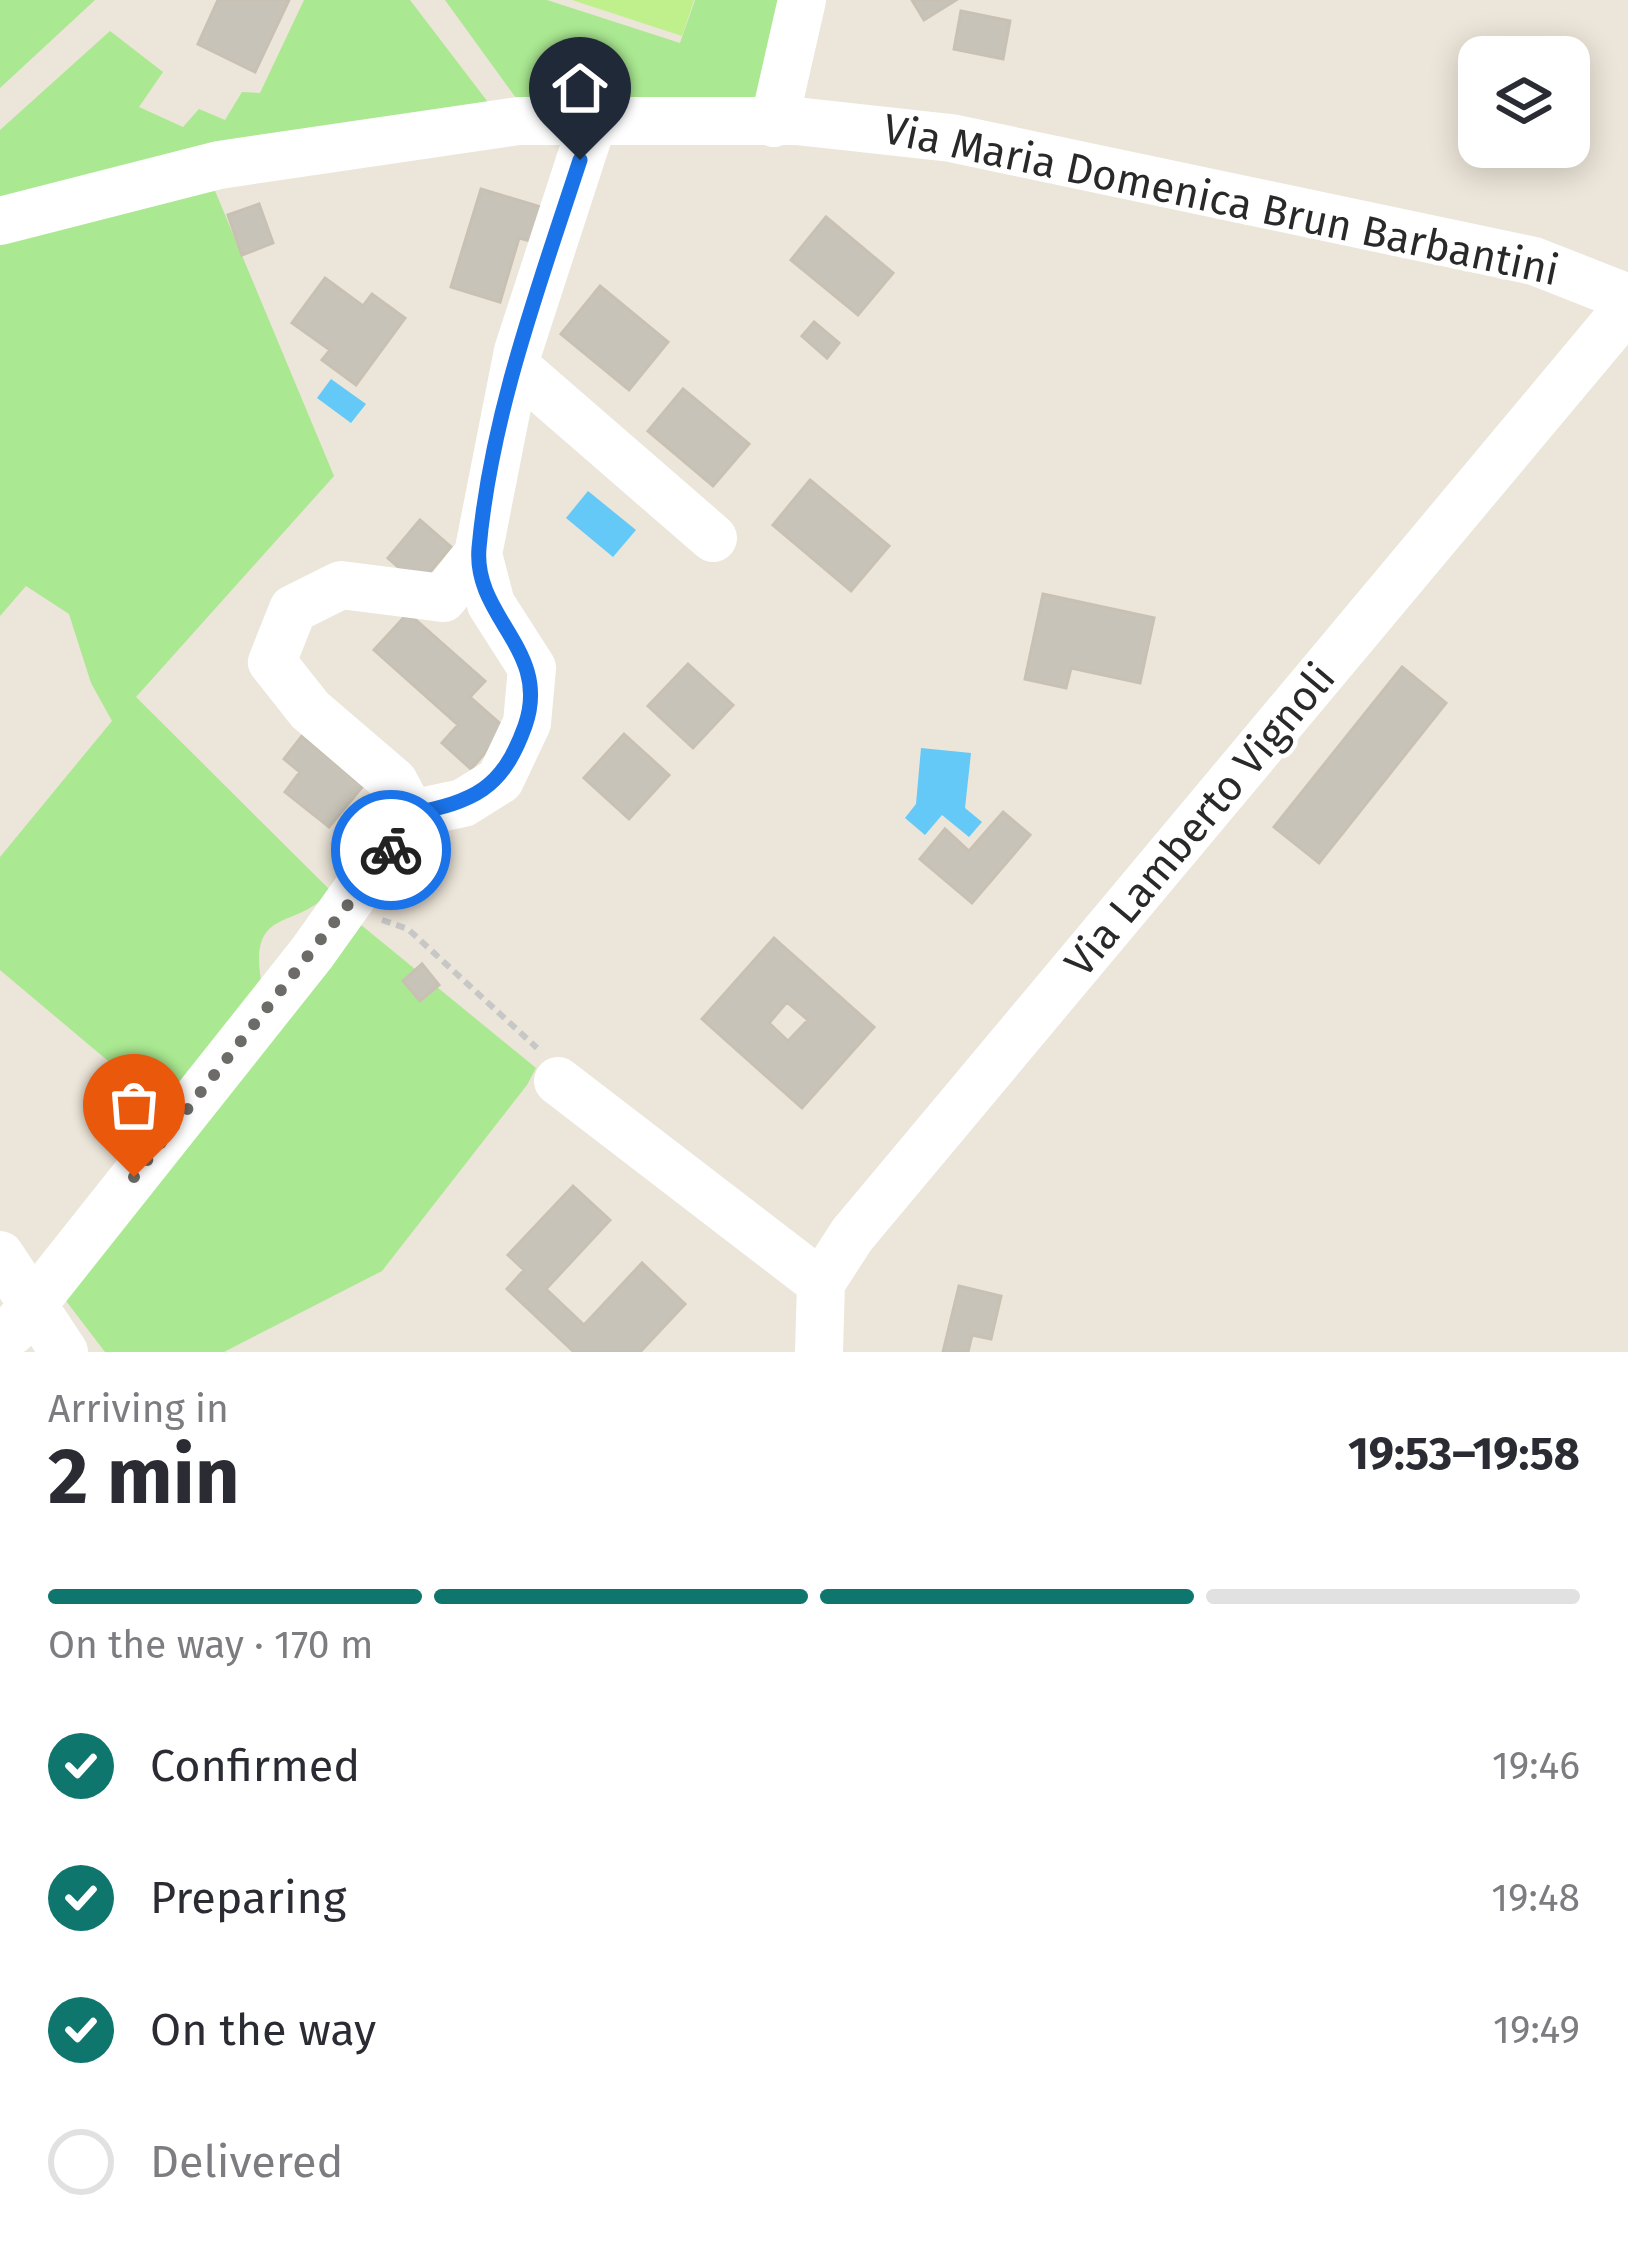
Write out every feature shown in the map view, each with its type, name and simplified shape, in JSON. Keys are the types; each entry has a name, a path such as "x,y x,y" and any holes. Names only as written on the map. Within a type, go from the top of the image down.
{"street":[{"path":"774,123 802,0"},
{"name":"Via Maria Domenica Brun Barbantini","path":"0,221 219,165 519,121 850,124 951,138 1534,261 1628,298"},
{"path":"15,1319 312,953 411,814 463,803 500,780 527,723 532,668 491,604 478,554 514,366 593,121"},
{"name":"Via Lamberto Vignoli","path":"821,1283 880,1201 1628,307"},
{"path":"514,366 713,538"},
{"path":"411,814 394,782 310,710 272,662 293,609 341,585 443,598 478,554"},
{"path":"558,1081 821,1283 819,1352"},
{"path":"0,1255 15,1319 64,1352"}],"path":[{"path":"370,922 384,920 408,929 544,1055 558,1081"}],"green space":[{"path":"0,0 95,0 0,88"},
{"path":"304,0 410,0 497,114 0,210 0,130 110,31 163,72 139,107 183,127 199,109 225,120 242,92 260,93"},
{"path":"445,0 547,0 680,43 695,0 782,0 761,106 524,109"},
{"path":"572,0 694,0 682,36"},
{"path":"213,186 334,476 136,697 330,890 317,903 268,931 259,963 263,991 164,1108 0,970 0,857 112,721 91,683 69,614 26,586 0,616 0,236"},
{"path":"355,920 536,1068 527,1085 382,1271 224,1352 105,1352 60,1293"}],"water":[{"path":"331,379 366,404 351,423 317,398"},
{"path":"588,491 636,530 613,557 566,518"},
{"path":"921,748 971,753 965,808 982,822 969,837 942,815 925,835 905,818 916,804"}],"building":[{"path":"218,0 289,0 255,72 198,44"},
{"path":"912,0 956,0 924,20"},
{"path":"961,11 1010,21 1003,59 954,49"},
{"path":"481,189 544,208 534,242 519,238 500,302 451,287"},
{"path":"259,204 273,243 242,255 228,215"},
{"path":"826,217 893,273 858,315 791,260"},
{"path":"325,278 363,306 372,294 405,318 356,385 322,360 330,350 292,323"},
{"path":"600,286 668,342 629,390 561,334"},
{"path":"814,322 839,343 827,358 802,336"},
{"path":"683,389 749,444 713,486 648,431"},
{"path":"810,480 889,546 851,591 773,525"},
{"path":"420,520 451,547 419,585 388,558"},
{"path":"1043,594 1154,618 1140,683 1071,668 1066,688 1025,679"},
{"path":"408,613 485,681 470,697 506,729 471,769 442,743 458,725 374,650"},
{"path":"688,664 733,705 693,748 648,706"},
{"path":"1402,667 1446,703 1319,863 1274,827"},
{"path":"624,734 669,775 629,819 584,778"},
{"path":"302,736 363,786 329,827 285,792 300,772 284,759"},
{"path":"1003,812 1030,835 972,903 920,859 945,829 969,851"},
{"path":"774,938 874,1027 802,1108 702,1019","holes":["787,1002 808,1020 788,1041 769,1023"]},
{"path":"422,964 439,985 420,1001 403,981"},
{"path":"573,1186 610,1220 546,1289 584,1325 642,1263 685,1304 640,1352 574,1352 507,1289 524,1270 508,1255"},
{"path":"959,1286 1001,1296 991,1339 972,1335 968,1352 943,1352"}],"way so far":[{"path":"134,1177 391,850"}],"route":[{"path":"391,850 411,814 463,803 500,780 527,723 532,668 491,604 478,554 518,351 580,160"}]}
